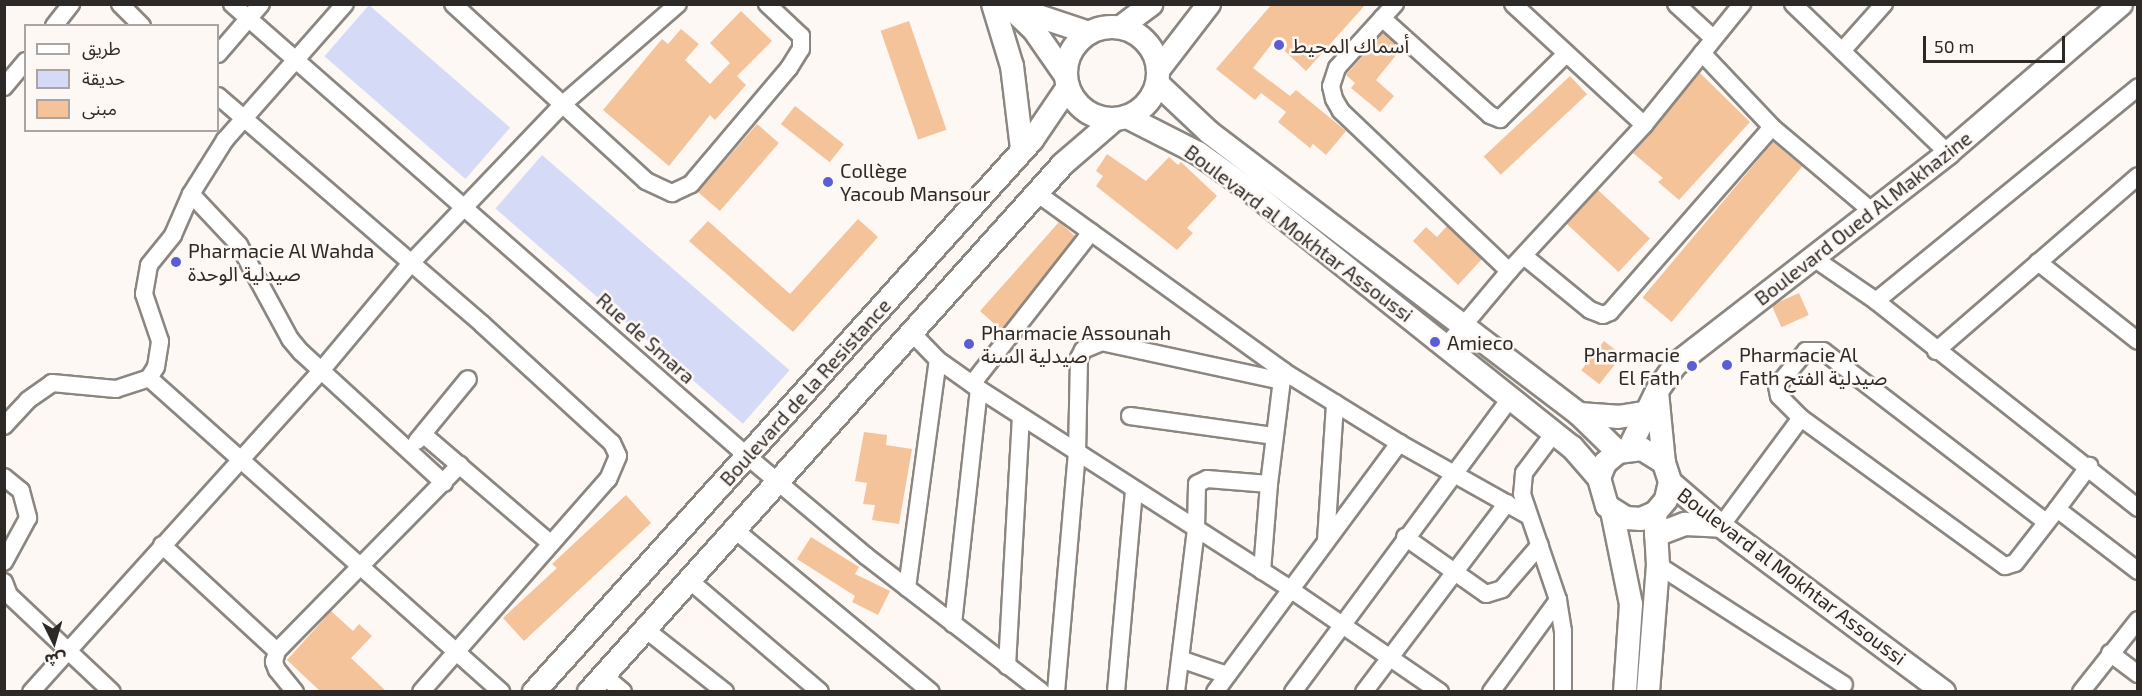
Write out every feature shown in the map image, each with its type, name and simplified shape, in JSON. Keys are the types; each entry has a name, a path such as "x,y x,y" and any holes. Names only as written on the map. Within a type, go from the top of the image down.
{"street":[{"path":"55,24 70,4"},
{"path":"120,4 140,24"},
{"name":"Rue de Smara","path":"232,4 297,63 465,206 747,456 907,588 1042,692"},
{"path":"219,53 261,4"},
{"path":"4,426 33,395 52,383 116,389 149,378 156,367 160,341 144,294 144,276 180,224 191,194 220,135 245,119 297,63 345,4"},
{"path":"453,4 646,181 672,193 682,189 766,95 801,49 801,36 767,4"},
{"path":"31,692 320,372 411,263 563,104 678,4"},
{"path":"1003,5 1089,33 1121,27 1150,4"},
{"path":"1003,5 1034,30 1085,111 1120,118 1151,99 1159,77 1209,4"},
{"path":"1395,4 1337,68 1331,86 1334,99 1341,111 1509,271"},
{"path":"1513,4 1644,125"},
{"path":"1676,4 1713,38"},
{"path":"1447,345 1509,271 1644,125 1742,4"},
{"path":"1793,4 1948,153"},
{"path":"1842,51 1884,4"},
{"name":"Boulevard Oued Al Makhazine","path":"1623,450 1675,365 1874,213 1948,153 2121,4"},
{"path":"1003,5 1022,149"},
{"path":"1382,18 1490,115 1500,119 1566,54"},
{"path":"1121,27 1147,42 1159,77"},
{"path":"1067,82 1071,51 1089,33"},
{"path":"1702,53 1772,127 1874,213"},
{"path":"4,87 24,63"},
{"name":"Boulevard al Mokhtar Assoussi","path":"1159,77 1210,133 1464,325 1623,450"},
{"name":"Boulevard de la Resistance","path":"534,692 1022,149 1067,82"},
{"path":"1876,301 2138,87"},
{"path":"219,97 411,263 612,443 618,456 608,479 456,649 421,692"},
{"name":"Boulevard al Mokhtar Assoussi","path":"1120,118 1198,153 1447,345 1510,399 1572,447 1599,478"},
{"name":"Boulevard de la Resistance","path":"596,683 1064,164 1120,118"},
{"path":"1524,256 1590,310 1603,315 1610,312 1772,127"},
{"path":"1936,351 2136,180"},
{"path":"191,194 239,245 290,339 320,372 444,483"},
{"path":"1038,194 1282,376 1335,403 1399,443 1529,516"},
{"path":"953,624 976,386 1091,232"},
{"path":"1815,259 1876,301 1936,351 2089,466 2138,508"},
{"path":"2038,262 2138,341"},
{"path":"911,332 938,360 1021,417 1290,589 1440,692"},
{"path":"1056,692 1077,454 1079,358 1090,344 1102,342 1282,376"},
{"path":"2089,466 2052,516 2015,563 2005,566 1801,418 1779,396 1777,386 1806,351 1817,349 2052,516 2138,571"},
{"path":"907,588 938,360"},
{"path":"1262,571 1269,484 1282,376"},
{"path":"149,378 456,649 501,692"},
{"path":"408,452 468,379"},
{"path":"1648,692 1658,565 1655,524 1666,500 1667,473 1657,391"},
{"path":"1293,692 1340,624 1510,399"},
{"path":"1326,541 1335,403"},
{"path":"1579,414 1618,417 1648,412"},
{"path":"1130,416 1275,436"},
{"path":"1007,666 1021,417"},
{"path":"1667,473 1642,449 1623,450 1605,463 1599,478 1602,499 1612,511 1626,518 1641,519 1655,524 1721,526 1801,418"},
{"path":"1554,433 1524,473 1522,494 1558,600 1564,641 1563,692"},
{"path":"424,435 550,543"},
{"path":"1215,692 1399,443"},
{"path":"295,692 277,670 274,662 277,651 460,465"},
{"name":"Boulevard al Mokhtar Assoussi","path":"1667,473 1721,526 1944,692"},
{"path":"4,477 21,491 28,518 4,562"},
{"path":"1176,692 1196,529 1197,484 1202,480 1269,484"},
{"path":"1116,692 1134,490"},
{"path":"1364,692 1392,658 1452,572 1507,503"},
{"path":"1612,511 1630,604 1625,692"},
{"path":"735,530 931,692"},
{"path":"1405,537 1486,594 1496,593 1540,545"},
{"path":"162,545 277,651"},
{"path":"1658,565 1844,686"},
{"path":"689,580 820,692"},
{"path":"4,582 9,595 112,692"},
{"path":"1491,692 1558,600"},
{"path":"2081,692 2138,620"},
{"path":"645,629 725,692"},
{"path":"2110,653 2138,674"},
{"path":"1180,659 1227,675"},
{"path":"596,683 623,692"}],"green space":[{"path":"369,5 510,128 466,179 324,56"},
{"path":"542,155 790,370 743,424 495,209"}],"building":[{"path":"1272,4 1366,4 1306,71 1274,41 1253,68 1290,96 1296,90 1346,131 1326,155 1313,144 1310,148 1278,122 1286,112 1261,93 1255,100 1216,69"},
{"path":"741,11 772,41 737,76 746,85 715,120 710,115 669,166 603,110 662,39 668,44 681,29 699,44 685,60 710,84 730,63 710,43"},
{"path":"909,21 946,130 918,140 881,31"},
{"path":"1383,33 1401,49 1376,80 1394,96 1380,112 1351,88 1355,83 1346,75"},
{"path":"1700,73 1750,122 1679,200 1658,182 1663,178 1633,153"},
{"path":"1570,76 1587,94 1501,175 1484,156"},
{"path":"795,106 844,144 830,162 781,124"},
{"path":"757,124 779,143 720,211 698,192"},
{"path":"1773,142 1802,166 1672,322 1643,298"},
{"path":"1107,154 1146,181 1169,157 1178,165 1181,162 1217,196 1187,228 1193,233 1177,250 1096,186 1103,176 1096,171"},
{"path":"1598,190 1650,238 1619,272 1567,224"},
{"path":"858,219 878,237 793,332 689,241 708,221 790,294"},
{"path":"1059,222 1075,236 1001,330 980,311"},
{"path":"1447,226 1482,259 1458,285 1413,241 1426,227 1437,237"},
{"path":"1799,293 1809,315 1781,327 1772,305"},
{"path":"1604,341 1622,355 1599,384 1581,370"},
{"path":"864,432 887,435 886,445 912,449 899,524 872,520 875,505 863,504 867,483 855,481"},
{"path":"626,495 651,523 524,641 503,618 557,568 552,564"},
{"path":"811,537 859,567 855,574 890,591 878,615 852,602 855,596 797,559"},
{"path":"331,611 353,631 359,624 372,636 351,658 387,692 321,692 287,660"}],"place":[{"name":"أسماك المحيط","path":"1279,45"},
{"name":"Collège Yacoub Mansour","path":"828,182"},
{"name":"Pharmacie Al Wahda صيدلية الوحدة","path":"176,262"},
{"name":"Amieco","path":"1435,342"},
{"name":"Pharmacie Assounah صيدلية السنة","path":"969,344"},
{"name":"Pharmacie Al Fath صيدلية الفتح","path":"1727,365"},
{"name":"Pharmacie El Fath","path":"1692,366"}]}
